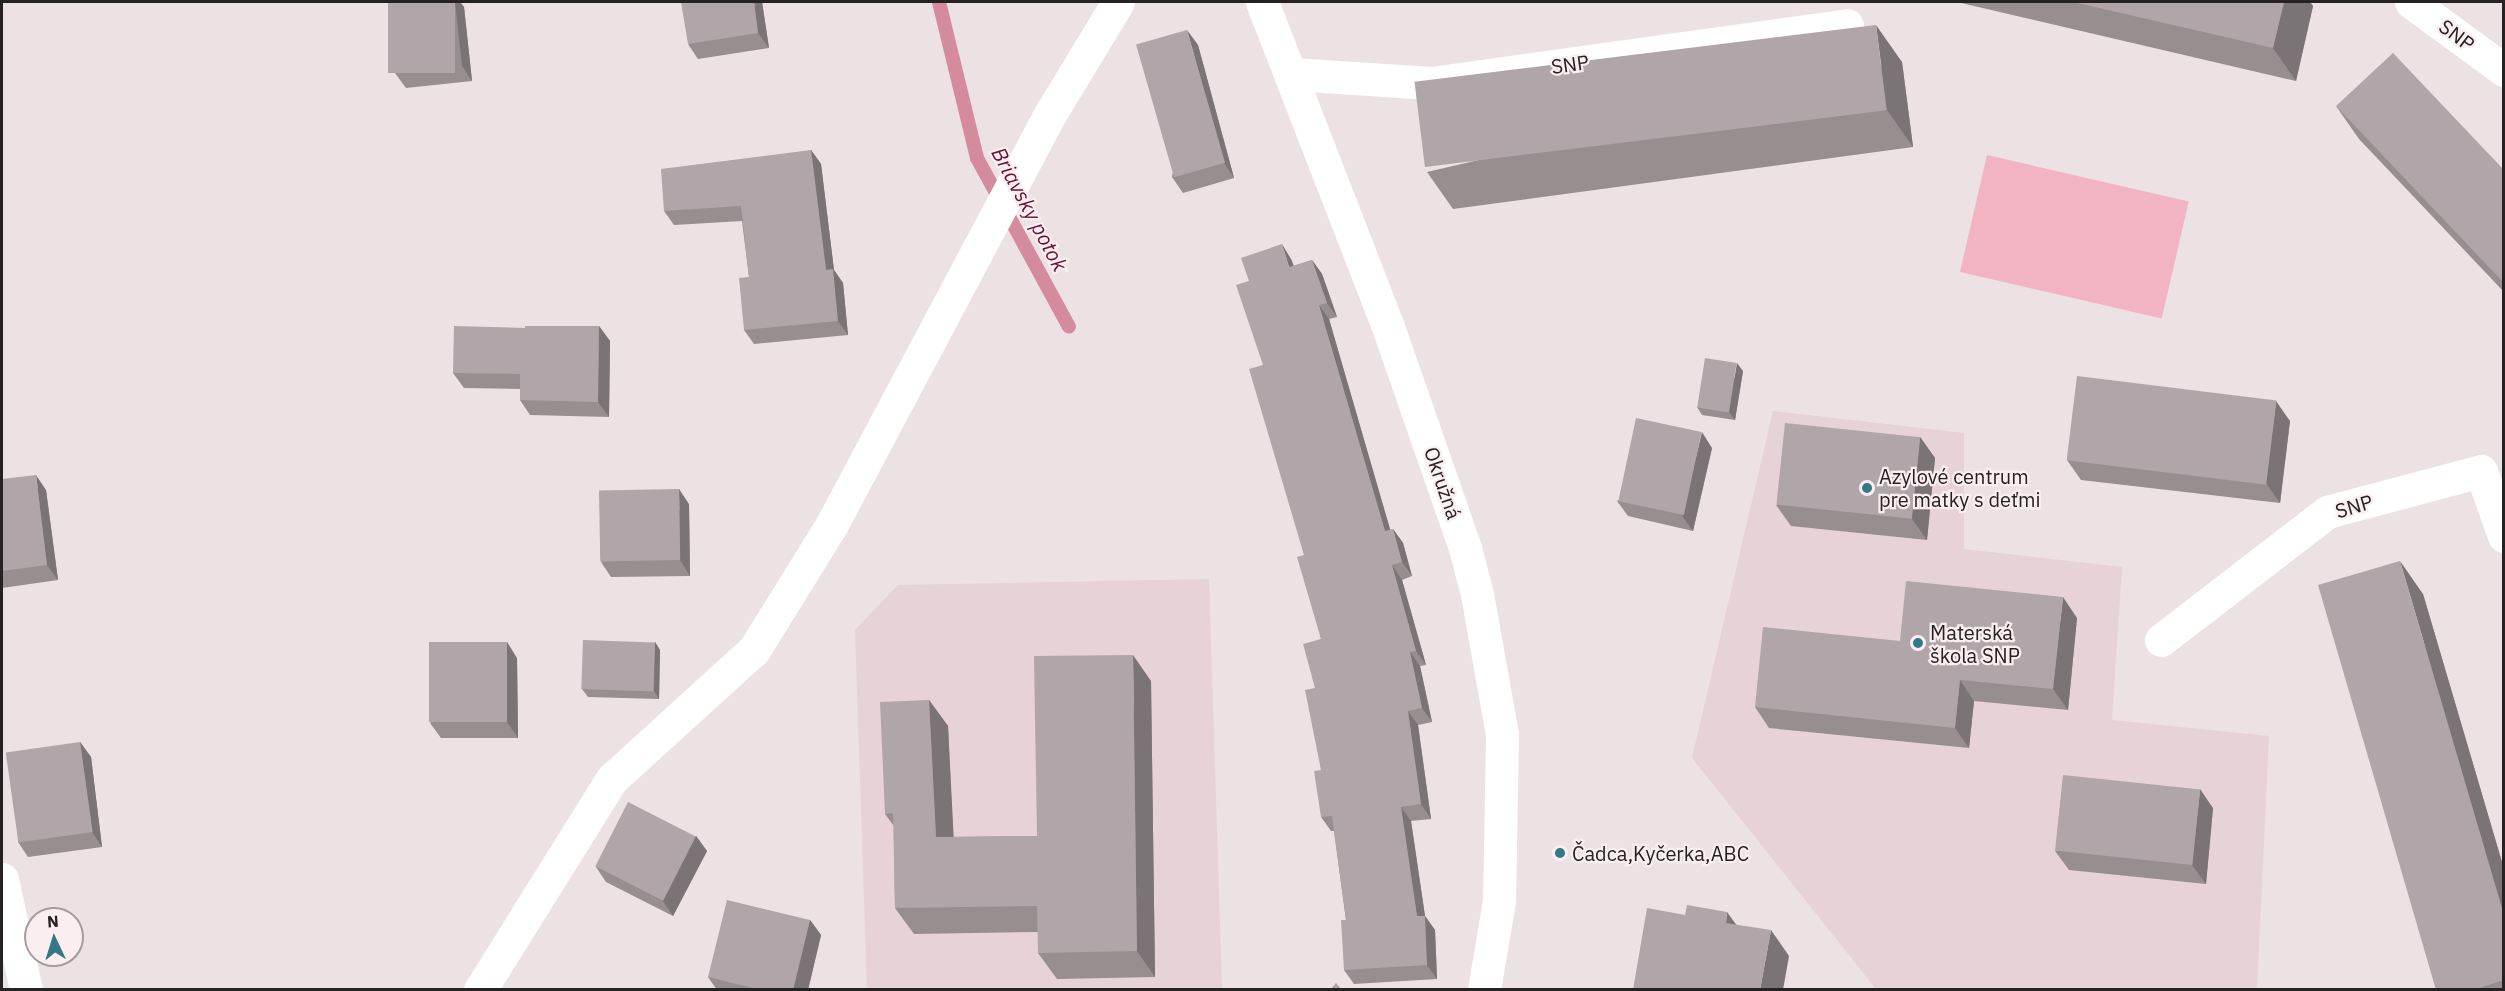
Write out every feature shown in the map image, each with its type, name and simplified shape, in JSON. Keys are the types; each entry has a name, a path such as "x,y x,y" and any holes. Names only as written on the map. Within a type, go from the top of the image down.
{"street":[{"path":"480,990 612,779 754,650 831,526 1052,111 1118,2"},
{"name":"Okružná","path":"1262,2 1292,74 1387,324 1465,548 1478,594 1502,734 1499,901 1484,990"},
{"name":"SNP","path":"2411,2 2504,70"},
{"name":"SNP","path":"1292,74 1431,83 1847,26"},
{"name":"SNP","path":"2161,640 2327,513 2481,471 2504,536"},
{"path":"2,879 26,990"}],"shaded area":[{"path":"1987,155 2189,202 2162,318 1960,272"},
{"name":"Materská škola SNP","path":"1773,411 1964,433 1964,549 2122,567 2112,720 2269,736 2257,989 1876,989 1692,758"},
{"path":"1209,579 1222,989 867,989 855,630 898,585"}],"building":[{"path":"388,2 455,2 455,73 388,73"},
{"path":"681,2 754,2 758,33 688,44"},
{"path":"2073,2 2284,2 2273,48"},
{"path":"1876,25 1886,110 1425,167 1414,82"},
{"path":"1187,30 1225,163 1174,177 1136,45"},
{"path":"2393,53 2504,170 2504,283 2336,106"},
{"path":"811,150 826,270 833,269 838,321 744,330 739,278 749,277 741,206 664,211 661,169"},
{"path":"1282,244 1289,267 1312,260 1327,303 1319,305 1385,531 1393,529 1402,562 1392,565 1416,651 1410,652 1422,708 1408,711 1421,804 1401,807 1417,916 1425,916 1427,965 1344,970 1341,920 1346,920 1332,816 1321,817 1314,771 1321,770 1305,690 1315,688 1303,644 1321,639 1297,557 1304,555 1249,369 1263,365 1236,285 1249,281 1241,258"},
{"path":"454,326 525,328 525,326 599,326 598,402 520,400 520,374 453,373"},
{"path":"1705,358 1737,363 1729,412 1697,407"},
{"path":"2077,376 2277,400 2266,485 2067,460"},
{"path":"1636,418 1702,432 1684,515 1618,501"},
{"path":"1785,423 1920,437 1912,519 1776,505"},
{"path":"36,475 47,565 2,571 2,479"},
{"path":"679,489 680,560 600,561 599,490"},
{"path":"2400,561 2504,915 2504,980 2473,990 2436,990 2318,585"},
{"path":"1906,581 2063,597 2053,689 1960,680 1955,728 1755,707 1763,627 1900,641"},
{"path":"583,640 655,643 653,691 581,689"},
{"path":"429,642 507,642 507,722 429,722"},
{"path":"1133,655 1137,951 1038,953 1037,906 895,908 893,813 885,814 880,702 929,700 936,837 1037,836 1034,656"},
{"path":"80,742 93,832 18,843 6,752"},
{"path":"2063,775 2200,789 2192,865 2055,851"},
{"path":"628,802 696,837 663,901 595,866"},
{"path":"727,900 810,920 793,990 761,990 708,977"},
{"path":"1687,905 1727,912 1726,923 1771,930 1760,990 1633,990 1647,908 1685,915"},
{"path":"1336,983 1342,990 1330,990"}],"waterway":[{"name":"Briavsky potok","path":"939,2 977,158 1069,327"}],"place":[{"name":"Azylové centrum pre matky s deťmi","path":"1867,488"},
{"name":"Materská škola SNP","path":"1918,643"},
{"name":"Čadca,Kyčerka,ABC","path":"1560,853"}]}
